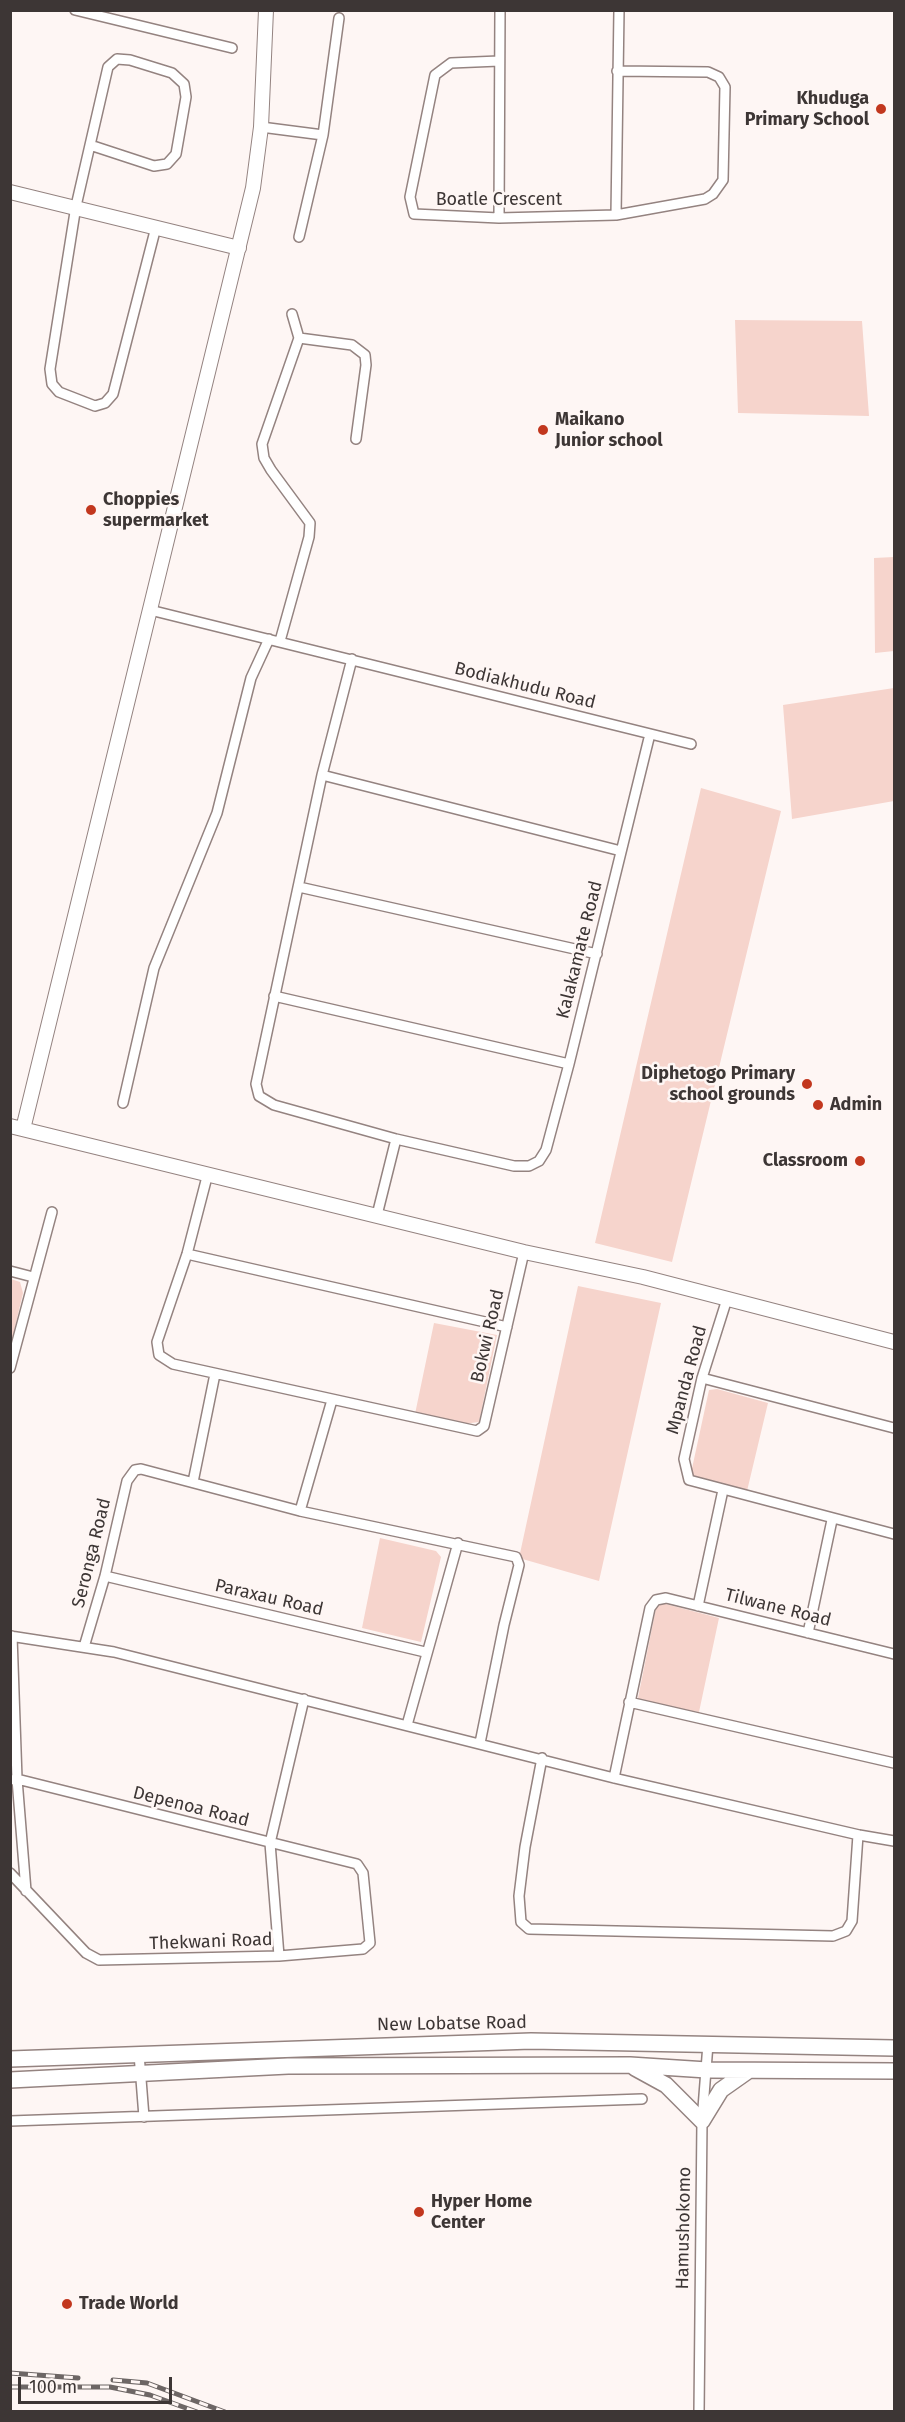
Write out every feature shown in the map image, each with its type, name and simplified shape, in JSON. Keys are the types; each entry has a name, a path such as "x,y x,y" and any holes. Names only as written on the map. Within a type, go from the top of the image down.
{"main road":[{"name":"New Lobatse Road","path":"10,2060 531,2041 894,2048"},
{"path":"10,2080 288,2066 630,2066 706,2070 894,2071"},
{"path":"630,2066 666,2085 702,2121 721,2090 750,2070"}],"street":[{"path":"75,10 232,48"},
{"path":"266,10 261,127 253,188 150,610 17,1128 524,1252 643,1277 894,1342"},
{"path":"499,218 500,10"},
{"path":"616,215 619,10"},
{"path":"299,237 323,135 339,18"},
{"path":"90,145 154,166 167,164 176,154 186,97 184,84 172,73 130,60 117,59 108,67 90,145 76,206 50,369 52,384 59,392 95,406 105,403 113,394 156,227"},
{"name":"Boatle Crescent","path":"499,61 451,63 435,75 410,197 414,214 499,218 616,215 705,199 718,189 723,180 725,87 719,76 708,72 617,72"},
{"path":"261,127 323,135"},
{"path":"10,192 76,206 238,248"},
{"path":"280,641 309,537 310,523 268,464 262,444 299,338 292,314"},
{"path":"299,338 352,345 365,355 366,365 356,439"},
{"name":"Bodiakhudu Road","path":"150,610 352,658 691,744"},
{"path":"123,1103 154,968 217,813 251,678 269,639"},
{"path":"352,658 322,775 256,1084 259,1095 274,1105 396,1138 377,1215"},
{"name":"Kalakamate Road","path":"396,1138 514,1166 529,1166 539,1161 546,1150 597,954 650,734"},
{"path":"322,775 621,851"},
{"path":"299,886 597,954"},
{"path":"274,996 569,1064"},
{"path":"208,1173 187,1254 156,1349 164,1360 173,1364 332,1400 300,1510"},
{"path":"11,1365 52,1212"},
{"name":"Bokwi Road","path":"332,1400 467,1431 477,1431 484,1426 524,1252"},
{"path":"187,1254 507,1327"},
{"path":"10,1271 33,1276"},
{"name":"Mpanda Road","path":"723,1490 690,1480 685,1471 684,1459 702,1378 727,1299"},
{"path":"215,1374 193,1482 300,1510 516,1557 520,1563 480,1743"},
{"path":"702,1378 894,1428"},
{"name":"Seronga Road","path":"84,1647 105,1576 128,1480 135,1470 146,1469 193,1482"},
{"path":"698,1606 723,1490 832,1520 894,1534"},
{"path":"808,1633 832,1520"},
{"path":"407,1725 425,1652 458,1543"},
{"name":"Paraxau Road","path":"105,1576 425,1652"},
{"name":"Tilwane Road","path":"629,1702 654,1602 666,1598 894,1654"},
{"path":"26,1891 14,1780 11,1636 84,1647 304,1699 614,1778 858,1835 894,1841"},
{"path":"279,1956 270,1843 304,1699"},
{"path":"614,1778 629,1702 894,1763"},
{"path":"542,1758 525,1847 519,1896 521,1922 529,1929 833,1936 846,1931 852,1921 858,1835"},
{"name":"Depenoa Road","path":"14,1780 357,1864 362,1869"},
{"name":"Thekwani Road","path":"10,1874 86,1953 99,1960 279,1956 367,1948 370,1940 362,1869"},
{"name":"Hamushokomo","path":"699,2412 702,2121 708,2044"},
{"path":"140,2054 144,2117"},
{"path":"10,2121 642,2099"}],"shaded area":[{"path":"735,320 862,321 869,416 738,413"},
{"path":"894,557 894,651 875,653 874,558"},
{"path":"894,688 894,801 792,819 783,705"},
{"path":"701,788 781,811 672,1262 595,1243"},
{"path":"11,1279 20,1282 23,1293 11,1344"},
{"path":"578,1286 661,1303 599,1581 519,1558"},
{"path":"434,1323 497,1335 479,1422 463,1424 415,1414"},
{"path":"717,1389 768,1403 747,1491 694,1480 691,1473 709,1390"},
{"path":"380,1538 436,1551 441,1557 421,1642 362,1628"},
{"path":"662,1603 719,1618 699,1712 637,1703 656,1608"}],"railway":[{"path":"10,2373 78,2378"},
{"path":"113,2380 147,2383 225,2412"},
{"path":"10,2387 110,2387 150,2395 197,2412"}],"place":[{"name":"Khuduga Primary School","path":"881,109"},
{"name":"Maikano Junior school","path":"543,430"},
{"name":"Choppies supermarket","path":"91,510"},
{"name":"Diphetogo Primary school grounds","path":"807,1084"},
{"name":"Admin","path":"818,1105"},
{"name":"Classroom","path":"860,1161"},
{"name":"Hyper Home Center","path":"419,2212"},
{"name":"Trade World","path":"67,2304"}]}
